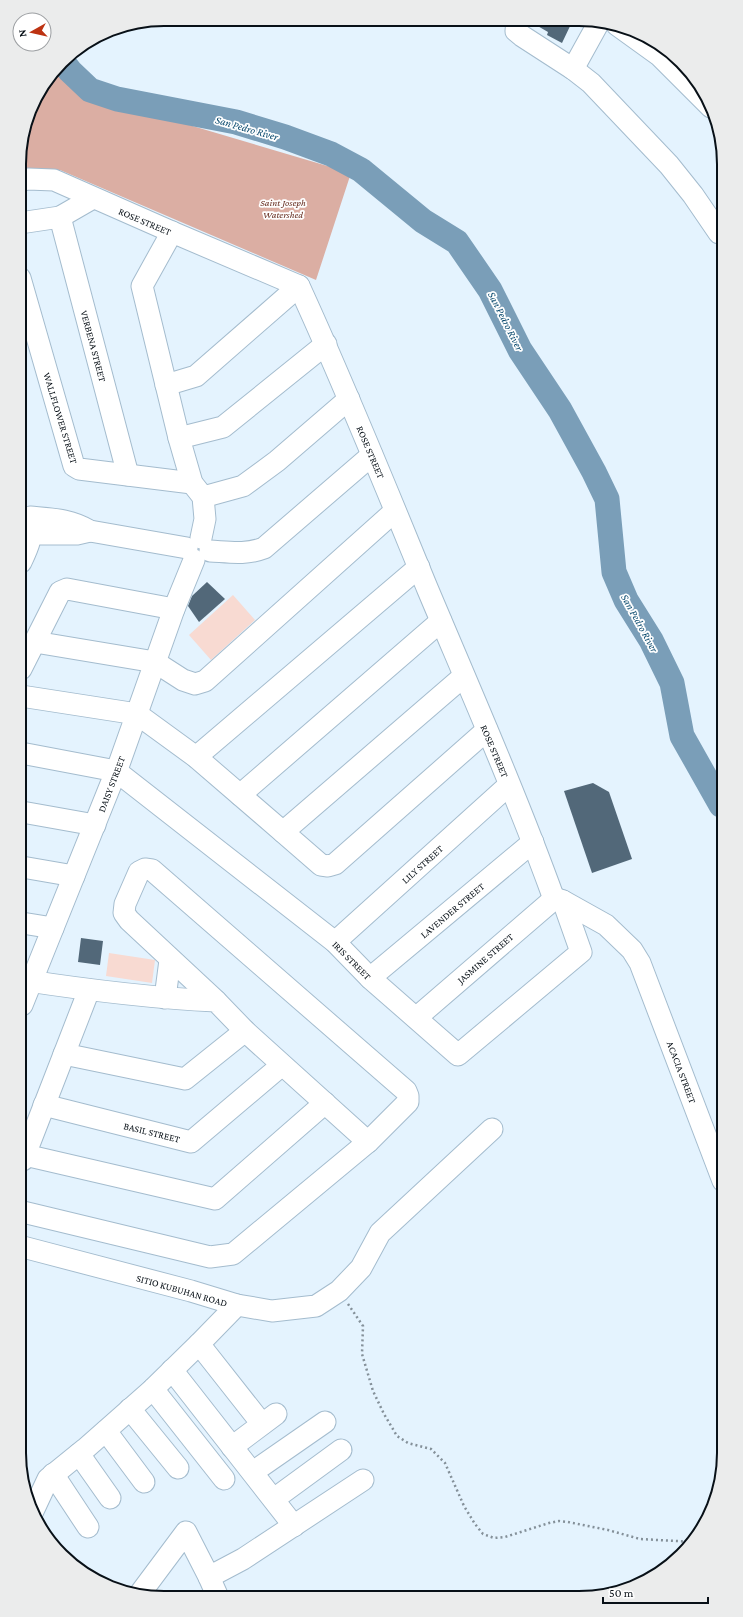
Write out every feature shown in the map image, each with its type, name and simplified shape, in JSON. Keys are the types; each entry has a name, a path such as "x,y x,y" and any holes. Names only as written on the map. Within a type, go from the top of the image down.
{"street":[{"path":"516,26 516,31 522,36 574,69 591,83 669,165 693,195 717,230"},
{"path":"574,69 596,27"},
{"path":"667,58 691,85"},
{"name":"ROSE STREET","path":"26,179 54,180 299,286 326,344 509,785 581,952"},
{"path":"26,222 60,217 93,198"},
{"name":"VERBENA STREET","path":"60,217 128,474"},
{"name":"DAISY STREET","path":"27,980 53,928 116,771 174,609 198,549 205,519 198,490 179,438 142,286 172,232"},
{"path":"166,385 196,376 299,286"},
{"name":"WALLFLOWER STREET","path":"26,299 74,466 79,469 128,474 198,490"},
{"path":"179,438 223,427 326,344"},
{"path":"198,490 243,486 277,461 349,399"},
{"path":"26,551 28,546 27,520 77,534 90,531 198,549 241,553 254,552 264,548 372,455"},
{"path":"35,642 155,662 183,680 195,684 205,681 395,511"},
{"path":"196,758 419,567"},
{"path":"26,659 60,592 67,589 174,609"},
{"path":"240,795 442,621"},
{"path":"283,832 464,676"},
{"path":"26,697 137,714 196,758 320,865 328,866 335,864 487,730"},
{"path":"26,754 116,771"},
{"name":"IRIS STREET","path":"116,771 335,942 370,978 458,1055 581,952"},
{"name":"LILY STREET","path":"335,942 509,785"},
{"path":"26,813 95,825"},
{"name":"LAVENDER STREET","path":"370,978 533,842"},
{"path":"26,868 74,876"},
{"path":"26,1213 210,1257 233,1254 368,1142 408,1102 406,1091 152,870 145,870 139,872 125,904 124,912 128,920 216,1001 245,1031 368,1142"},
{"name":"ACACIA STREET","path":"559,900 606,925 632,950 640,963 717,1165"},
{"name":"JASMINE STREET","path":"416,1018 559,900"},
{"path":"26,924 53,928"},
{"path":"165,998 170,960"},
{"path":"27,980 89,990 165,998 216,1001"},
{"path":"26,1153 89,990"},
{"path":"64,1054 185,1080 245,1031"},
{"name":"BASIL STREET","path":"44,1106 191,1142 282,1065"},
{"path":"26,1158 215,1199 325,1103"},
{"name":"SITIO KUBUHAN ROAD","path":"26,1248 191,1291 237,1305 272,1311 316,1306 339,1291 361,1268 380,1233 492,1129"},
{"path":"36,1504 48,1479 53,1474 79,1454 153,1389 237,1305"},
{"path":"199,1344 269,1419 232,1447"},
{"path":"172,1370 294,1526"},
{"path":"153,1389 224,1479"},
{"path":"130,1409 178,1468"},
{"path":"253,1472 325,1422"},
{"path":"106,1431 144,1482"},
{"path":"274,1499 341,1450"},
{"path":"79,1454 110,1498"},
{"path":"53,1474 88,1527"},
{"path":"143,1589 186,1532 213,1586 243,1560 363,1480"}],"path":[{"path":"339,1291 363,1326 362,1354 373,1391 397,1436 408,1443 431,1449 445,1463 464,1506 483,1534 494,1538 505,1537 560,1521 608,1530 640,1539 684,1541"}],"shaded area":[{"path":"233,595 255,620 211,660 189,635"},
{"path":"109,953 155,960 152,983 106,976"}],"green space":[{"name":"Saint Joseph Watershed","path":"62,71 81,93 351,173 316,280 60,170 26,175 26,155 31,128 40,103 49,87"}],"building":[{"path":"538,26 570,26 562,43 547,35 548,32"},
{"path":"207,582 225,599 199,622 188,606 192,596"},
{"path":"593,783 609,792 632,859 592,873 564,791"},
{"path":"81,938 103,941 100,965 78,962"}],"waterway":[{"name":"San Pedro River","path":"66,66 90,90 117,99 236,122 285,137 331,154 361,170 423,221 457,242 490,290 520,350 560,410 607,499 614,572 626,600 651,640 672,683 682,736 717,798"}]}
